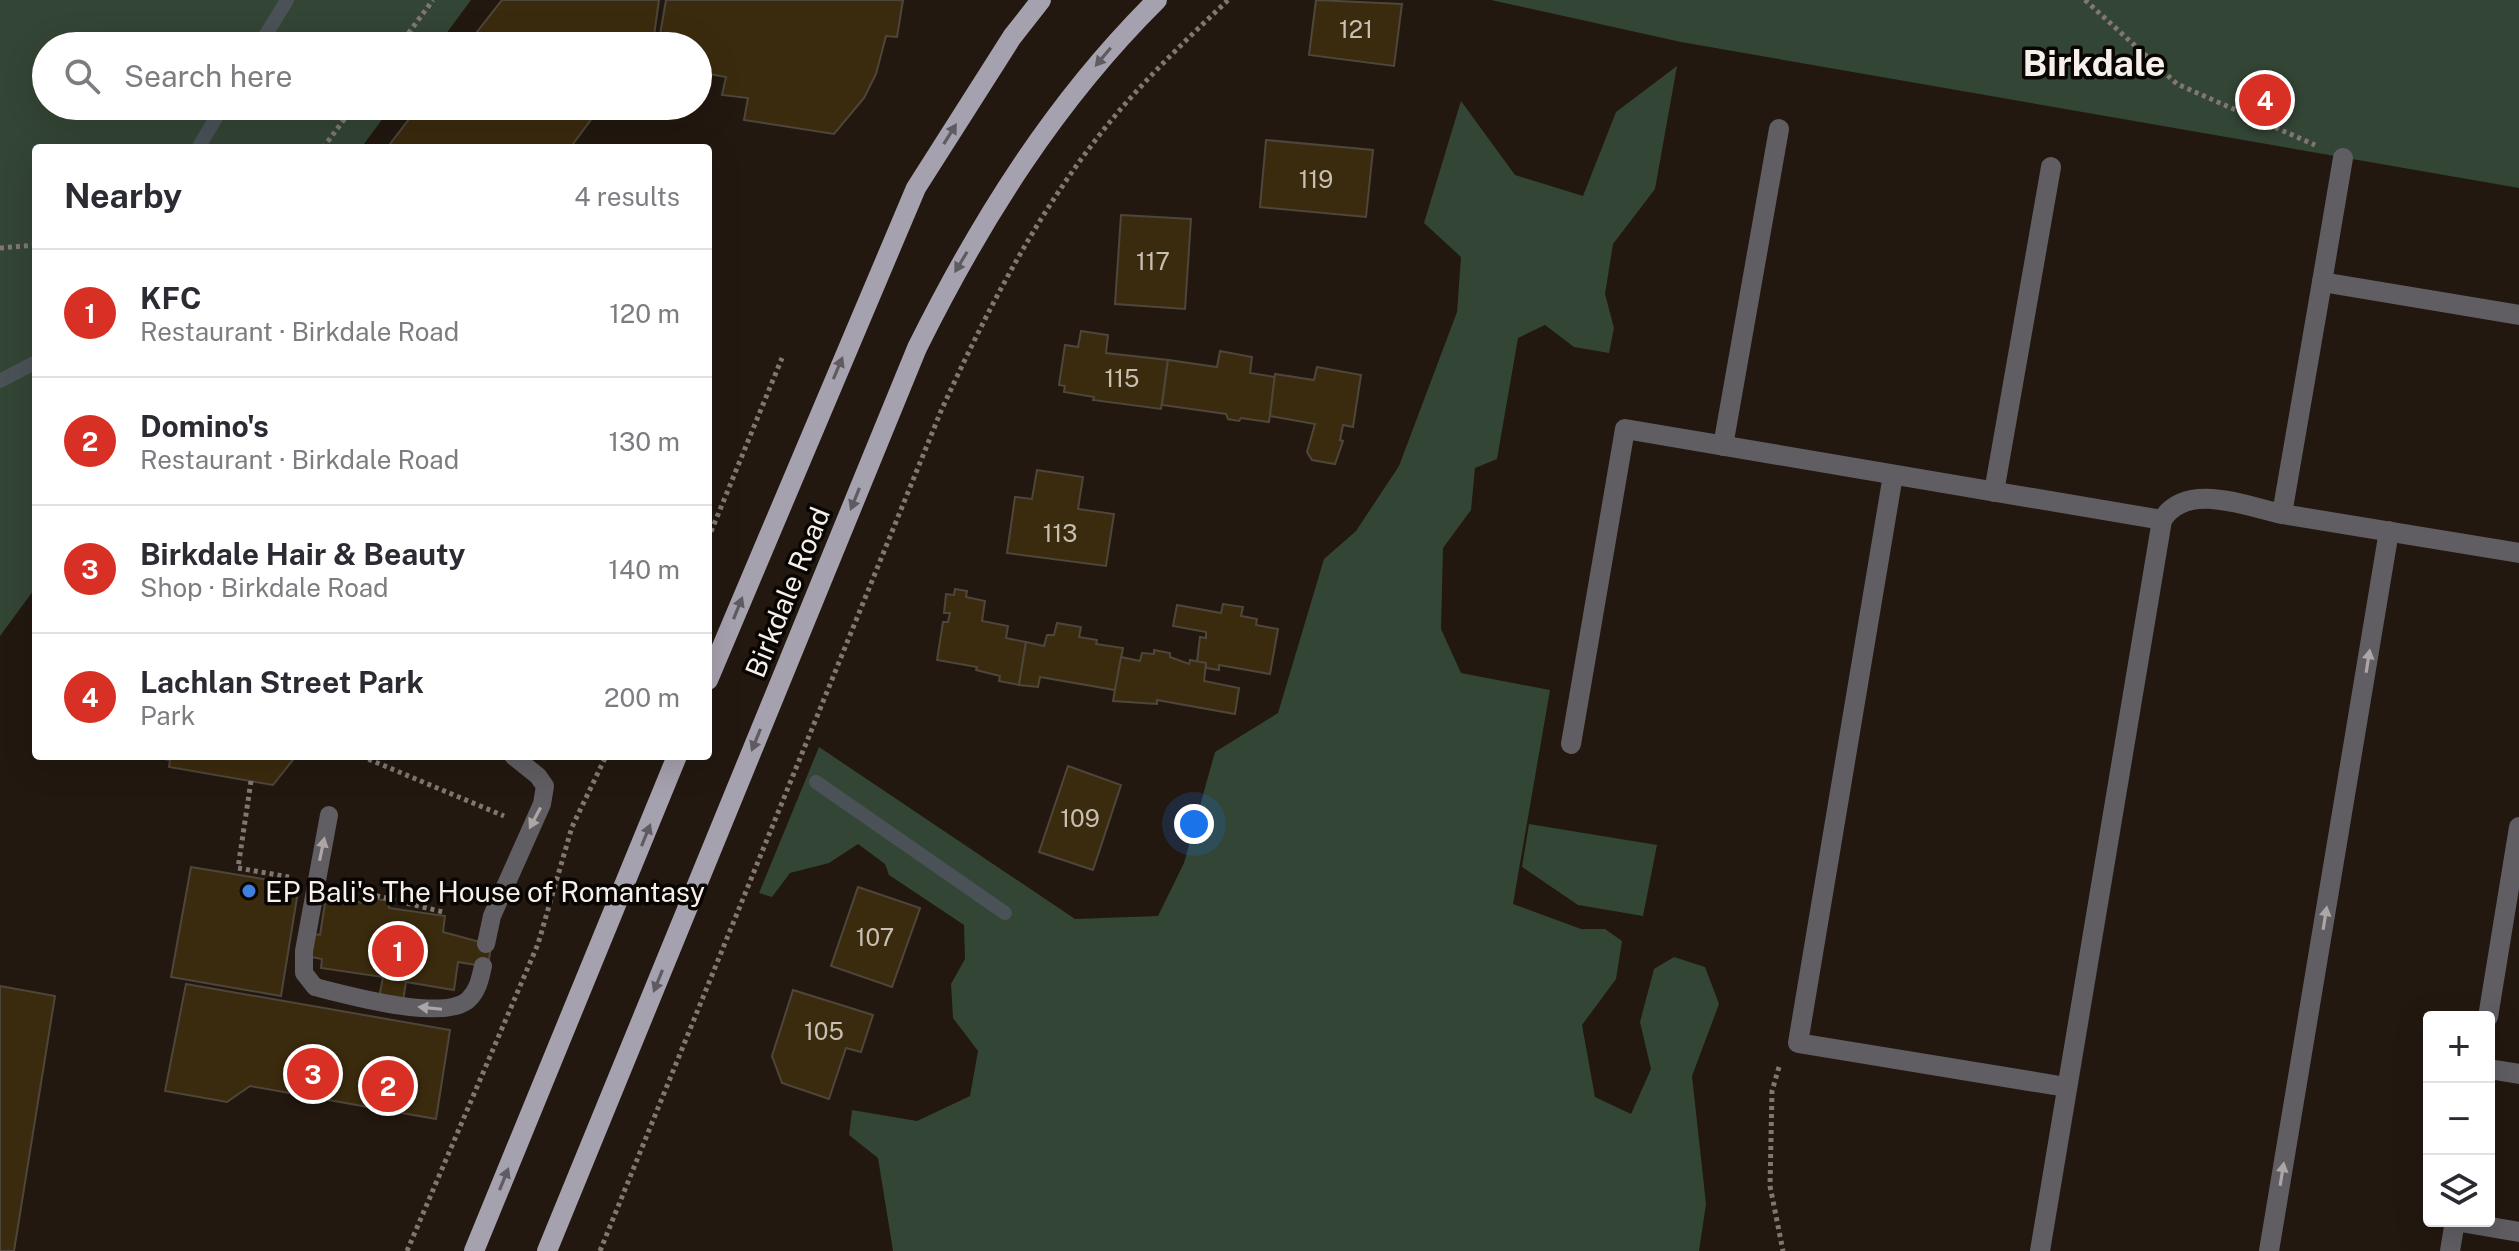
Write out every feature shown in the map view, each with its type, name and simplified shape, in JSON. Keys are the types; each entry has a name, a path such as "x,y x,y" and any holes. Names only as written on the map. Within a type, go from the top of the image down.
{"main road":[{"name":"Birkdale Road","path":"712,671 916,188 1012,37 1041,0"},
{"name":"Birkdale Road","path":"547,1251 917,348 952,277 1000,195 1059,110 1157,0"},
{"path":"474,1251 675,760"}],"street":[{"path":"1723,446 1779,129"},
{"path":"2282,514 2343,158"},
{"path":"1994,492 2051,167"},
{"path":"2322,282 2519,315"},
{"path":"1571,744 1625,429 2162,520"},
{"path":"1893,475 1798,1043 2066,1087"},
{"path":"2040,1251 2162,520 2171,505 2195,497 2519,553"},
{"path":"2269,1251 2389,531"},
{"path":"2489,1011 2513,905 2519,827"},
{"path":"2495,1070 2519,1074"},
{"path":"2450,1251 2455,1221 2519,1232"}],"lane":[{"path":"486,944 492,916 526,833 542,804 545,786 518,760"},
{"path":"329,815 304,951 304,973 315,987 440,1010 468,1000 479,985 483,966"}],"path":[{"path":"409,32 433,0"},
{"path":"600,1251 941,411 972,342 1031,237 1109,123 1228,0"},
{"path":"2085,0 2177,84 2343,158"},
{"path":"326,144 344,120"},
{"path":"0,248 32,245"},
{"path":"712,529 782,358"},
{"path":"371,760 490,808 526,833"},
{"path":"407,1251 538,944 572,827 604,760"},
{"path":"1783,1251 1770,1186 1772,1091 1780,1066 1798,1043"}],"green space":[{"path":"0,0 471,0 447,32 32,32 32,120 382,120 364,144 32,144 32,592 0,636"},
{"path":"1491,0 2519,0 2519,188 1681,42"},
{"path":"1677,66 1655,189 1613,244 1605,294 1614,328 1609,353 1574,347 1545,325 1518,338 1497,459 1475,468 1471,510 1443,548 1441,629 1461,673 1550,690 1513,904 1581,929 1605,929 1622,941 1616,979 1582,1025 1595,1097 1631,1114 1651,1069 1640,1022 1654,969 1674,957 1705,967 1719,1004 1692,1076 1706,1204 1699,1251 893,1251 878,1158 849,1135 852,1110 917,1121 970,1096 978,1051 953,1018 951,984 965,959 964,925 889,875 885,864 858,844 829,863 790,873 772,897 759,893 819,747 1075,919 1158,916 1184,863 1215,752 1278,713 1324,559 1356,531 1399,466 1457,312 1461,257 1424,223 1461,101 1515,175 1583,196 1616,112"},
{"path":"1529,824 1657,845 1643,916 1578,905 1522,867"}],"building":[{"path":"502,0 659,0 655,32 477,32"},
{"path":"666,0 903,0 897,37 886,36 876,74 864,98 834,134 744,120 748,98 722,95 726,77 712,74 712,32 660,32"},
{"path":"1316,0 1402,4 1394,66 1309,55"},
{"path":"408,120 591,120 573,144 390,144"},
{"path":"1266,140 1373,150 1366,217 1260,207"},
{"path":"1121,215 1191,219 1185,309 1115,304"},
{"path":"1081,331 1108,335 1106,353 1168,360 1161,409 1093,400 1094,397 1064,392 1065,386 1059,385 1065,345 1078,347"},
{"path":"1220,351 1252,357 1250,373 1275,377 1269,422 1241,418 1239,421 1228,419 1226,414 1162,405 1168,360 1217,367"},
{"path":"1317,367 1361,375 1353,427 1343,425 1340,440 1343,441 1335,464 1312,460 1307,452 1315,424 1270,416 1275,374 1314,380"},
{"path":"1037,470 1083,477 1078,509 1114,514 1106,566 1007,553 1015,497 1032,499"},
{"path":"955,589 967,591 966,597 985,601 982,621 1008,626 1006,638 1026,642 1019,685 999,681 1000,676 976,670 977,667 937,660 943,622 948,622 950,613 944,613 946,594 954,595"},
{"path":"1223,604 1243,607 1241,616 1257,619 1256,625 1278,629 1270,674 1219,665 1219,670 1206,668 1206,663 1197,662 1200,637 1206,638 1206,632 1173,626 1177,605 1221,613"},
{"path":"1057,623 1081,627 1079,637 1097,640 1096,644 1123,648 1115,690 1040,677 1038,687 1019,685 1026,642 1044,646 1047,635 1054,635"},
{"path":"1154,650 1170,653 1170,657 1189,664 1190,660 1206,663 1204,681 1239,688 1235,714 1157,700 1157,704 1113,701 1121,657 1140,661 1142,653 1154,654"},
{"path":"170,760 293,760 273,785 169,767"},
{"path":"1068,766 1121,785 1093,870 1039,852"},
{"path":"191,867 299,885 281,996 171,977"},
{"path":"858,887 920,908 892,987 831,966"},
{"path":"326,897 364,903 364,897 389,901 389,908 445,916 443,932 491,945 488,967 458,962 454,990 406,982 403,1001 379,998 383,977 321,968 322,959 306,956 310,933 320,935"},
{"path":"186,984 450,1030 436,1119 250,1086 227,1102 165,1091"},
{"path":"0,986 55,996 14,1251 0,1251"},
{"path":"793,990 873,1015 861,1052 846,1048 829,1099 782,1083 772,1056"}],"waterway":[{"path":"268,32 287,0"},
{"path":"200,144 215,120"},
{"path":"0,381 32,364"},
{"path":"816,782 1005,913"}],"place":[{"name":"Lachlan Street Park","path":"2265,100"},
{"name":"EP Bali's The House of Romantasy","path":"249,891"},
{"name":"KFC","path":"398,951"},
{"name":"Birkdale Hair & Beauty","path":"313,1074"},
{"name":"Domino's","path":"388,1086"}],"district":[{"name":"Birkdale","path":"2094,63"}]}
